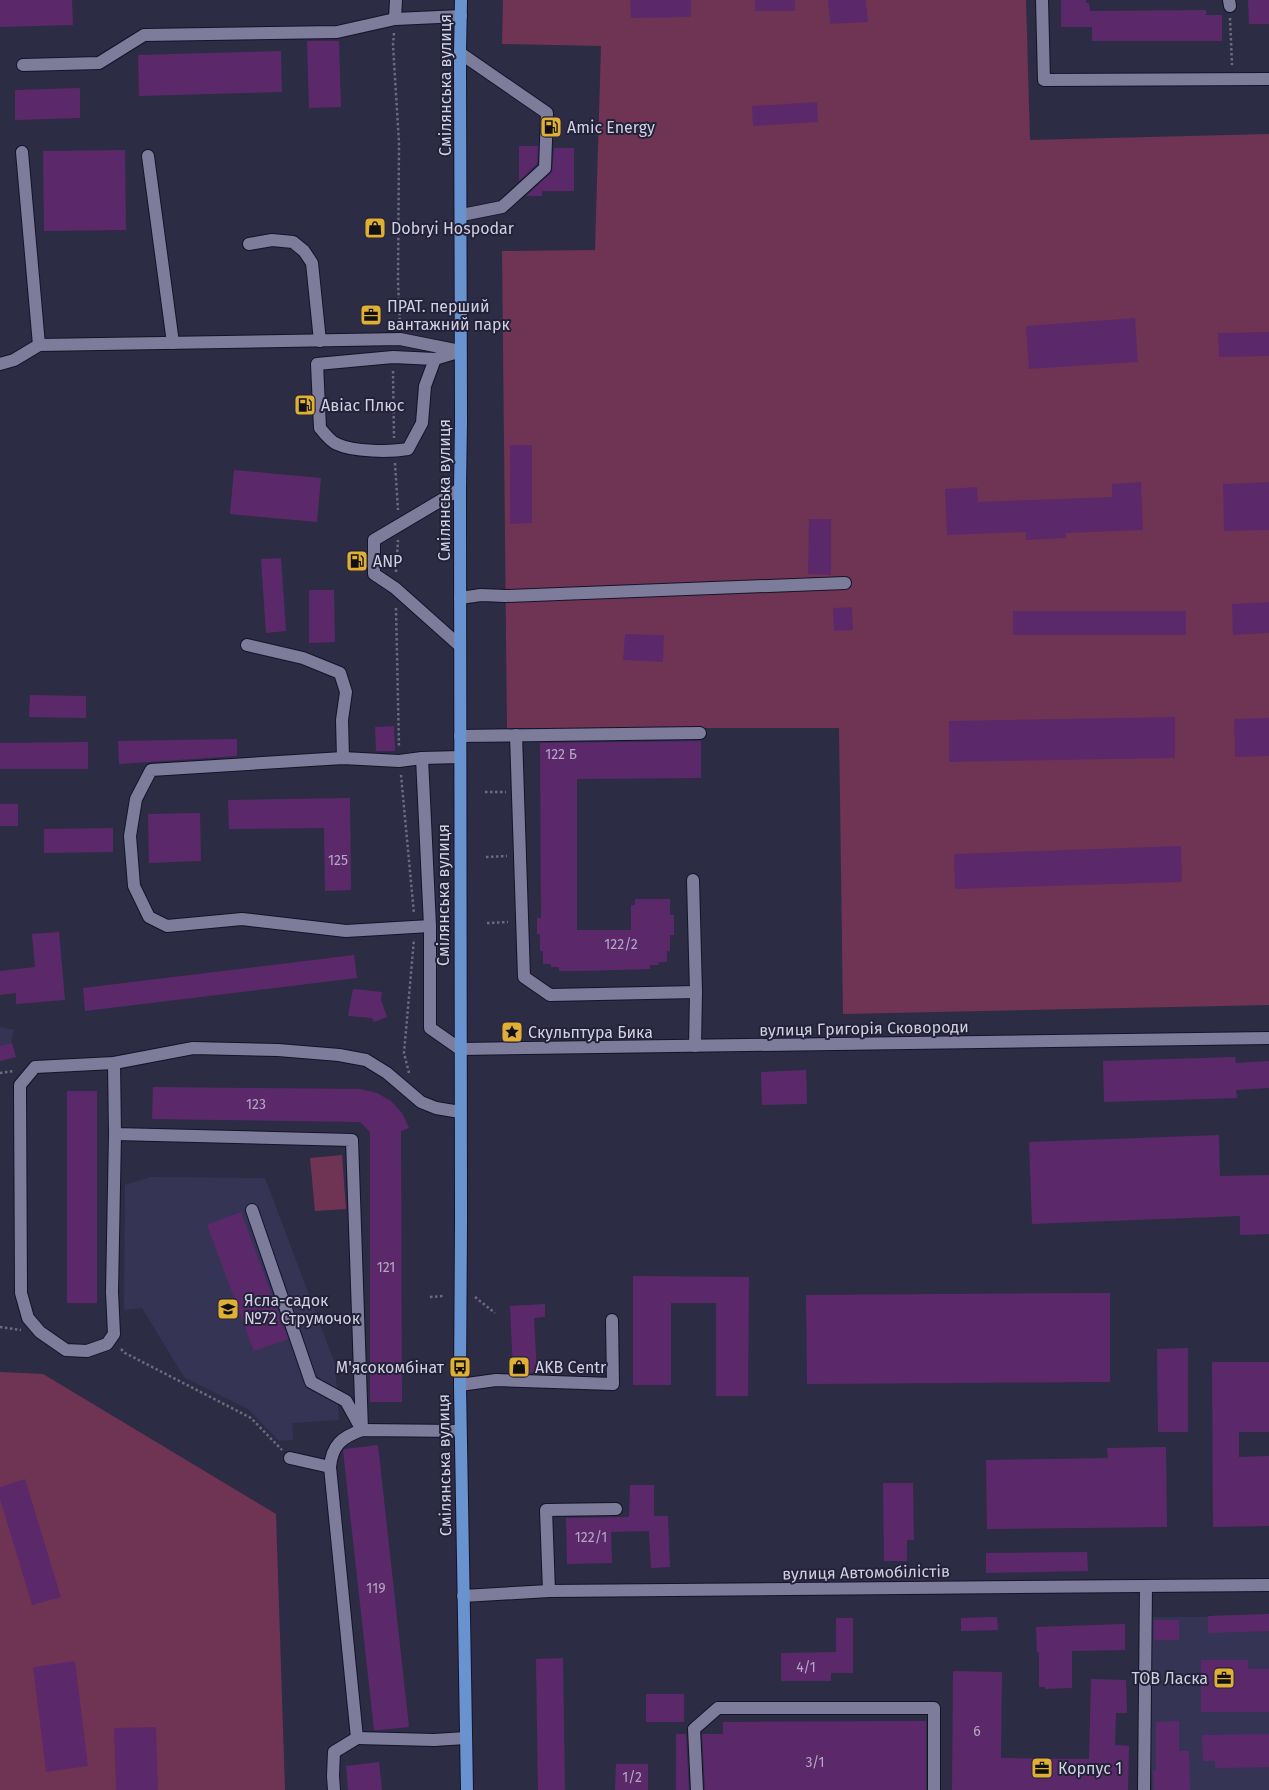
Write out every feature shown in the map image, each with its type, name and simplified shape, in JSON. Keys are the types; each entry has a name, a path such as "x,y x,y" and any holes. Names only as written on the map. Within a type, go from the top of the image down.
{"main road":[{"name":"Смілянська вулиця","path":"461,0 460,1431 467,1790"}],"street":[{"path":"395,19 396,0"},
{"path":"1042,0 1044,80 1269,79"},
{"path":"23,65 99,63 144,35 337,32 395,19 461,16"},
{"path":"460,53 546,113 545,168 502,207 462,214"},
{"path":"22,152 39,345"},
{"path":"148,156 173,343"},
{"path":"250,244 272,240 293,242 304,251 312,263 320,341"},
{"path":"0,364 14,360 39,345 400,340 460,351"},
{"path":"435,359 425,386 422,424 408,449 394,452 364,450 336,444 320,428 317,364 393,357 435,359 460,351"},
{"path":"460,489 399,523 374,540 374,574 395,588 460,646"},
{"path":"460,598 481,595 505,596 845,583"},
{"path":"247,645 303,658 340,673 346,692 342,720 343,758"},
{"path":"460,736 700,733"},
{"path":"516,734 524,977 550,995 696,992"},
{"path":"430,926 346,931 242,919 167,926 149,916 134,886 130,836 136,799 151,770 343,758 399,761 460,757"},
{"path":"422,758 430,926 430,1028 460,1049"},
{"path":"693,880 696,992 695,1046"},
{"name":"вулиця Григорія Сковороди","path":"460,1049 1269,1038"},
{"path":"114,1063 115,1134 112,1292 114,1334 107,1344 87,1351 66,1350 40,1332 28,1318 21,1293 20,1085 35,1067 114,1063 193,1048 278,1050 339,1055 366,1060 387,1073 422,1102 436,1108 460,1112"},
{"path":"115,1134 352,1140 362,1430"},
{"path":"252,1210 312,1382 346,1401 362,1430"},
{"path":"460,1385 496,1380 613,1384 612,1320"},
{"path":"357,1738 330,1467 331,1456 338,1444 350,1435 362,1430 460,1431"},
{"path":"290,1458 330,1467"},
{"path":"549,1591 546,1510 616,1509"},
{"name":"вулиця Автомобілістів","path":"463,1596 549,1591 1269,1585"},
{"path":"1144,1790 1146,1586"},
{"path":"697,1790 694,1729 718,1708 934,1708 934,1790"},
{"path":"334,1790 334,1752 357,1738 434,1740 466,1738"}],"path":[{"path":"1230,3 1232,79"},
{"path":"395,19 392,45 399,143 398,282 400,340"},
{"path":"393,357 394,452 399,523 395,588 399,761 415,926 404,1053 411,1081"},
{"path":"485,792 518,792"},
{"path":"486,857 520,856"},
{"path":"487,923 522,921"},
{"path":"430,1297 444,1296"},
{"path":"474,1296 495,1313"},
{"path":"111,1338 125,1353 251,1418 290,1458"}],"shaded area":[{"path":"503,0 1026,0 1030,140 1269,134 1269,1005 843,1014 839,728 507,728 502,251 595,250 601,46 502,44"},
{"path":"0,1027 14,1030 11,1043 16,1057 0,1061"},
{"path":"342,1155 346,1209 315,1211 310,1158"},
{"name":"Ясла-садок №72 Струмочок","path":"151,1177 265,1178 335,1364 339,1420 292,1423 293,1440 279,1441 248,1409 184,1377 142,1308 124,1310 125,1185"},
{"path":"0,1372 43,1374 276,1514 285,1790 0,1790"},
{"path":"1269,1614 1269,1790 1152,1790 1148,1617"}],"building":[{"path":"0,0 72,0 73,25 0,27"},
{"path":"630,0 691,0 691,17 631,18"},
{"path":"755,0 795,0 795,11 755,11"},
{"path":"828,0 866,0 868,22 830,24"},
{"path":"1061,0 1086,0 1086,3 1089,3 1090,11 1206,10 1206,15 1222,15 1222,41 1092,41 1092,27 1061,27"},
{"path":"1248,0 1269,0 1269,24 1249,24"},
{"path":"307,41 339,41 341,107 309,108"},
{"path":"281,51 282,92 139,96 138,55"},
{"path":"80,88 80,118 15,120 15,90"},
{"path":"817,102 818,122 753,126 752,106"},
{"path":"519,146 538,146 537,164 519,181"},
{"path":"554,148 574,148 574,191 542,191 542,196 526,196 552,172"},
{"path":"125,150 126,230 44,231 43,151"},
{"path":"1135,318 1138,362 1029,369 1026,326"},
{"path":"1269,332 1269,356 1219,357 1218,333"},
{"path":"510,445 532,445 532,523 510,524"},
{"path":"234,470 321,478 317,522 230,514"},
{"path":"1141,482 1143,530 1066,533 1066,538 1026,540 1026,532 947,535 945,489 977,487 978,502 1112,497 1112,484"},
{"path":"1269,482 1269,530 1224,531 1223,484"},
{"path":"809,519 831,519 831,575 808,574"},
{"path":"281,558 286,631 266,633 261,559"},
{"path":"309,590 334,590 335,642 309,643"},
{"path":"1269,602 1269,633 1233,635 1232,604"},
{"path":"852,607 853,630 834,631 833,608"},
{"path":"1013,611 1186,611 1186,635 1013,635"},
{"path":"625,634 664,635 663,662 623,660"},
{"path":"30,695 86,696 86,718 29,717"},
{"path":"1175,717 1175,758 949,762 949,721"},
{"path":"1269,718 1269,756 1235,757 1234,719"},
{"path":"394,726 395,751 376,751 375,727"},
{"path":"237,739 237,756 119,764 118,741"},
{"path":"701,741 701,778 577,779 577,930 631,930 631,905 635,905 635,899 670,899 670,915 674,915 674,935 670,935 670,951 667,951 667,962 650,965 650,969 580,971 559,971 559,967 543,964 543,951 540,951 540,934 537,934 537,918 541,918 540,743"},
{"path":"88,742 88,769 0,769 0,743"},
{"path":"350,798 351,890 325,891 324,828 229,829 228,800"},
{"path":"0,804 18,804 18,826 0,826"},
{"path":"200,813 201,861 149,863 148,814"},
{"path":"113,828 113,852 44,853 44,829"},
{"path":"1181,846 1182,882 955,889 954,854"},
{"path":"59,932 65,1000 16,1004 16,993 0,995 0,971 35,967 32,934"},
{"path":"354,955 357,978 85,1011 83,988"},
{"path":"353,989 382,992 381,1000 387,1017 374,1022 372,1018 348,1016"},
{"path":"12,1043 16,1057 0,1061 0,1046"},
{"path":"1235,1057 1236,1063 1269,1061 1269,1088 1236,1090 1237,1098 1104,1102 1103,1061"},
{"path":"806,1070 807,1104 762,1105 761,1072"},
{"path":"153,1087 360,1089 377,1093 391,1101 402,1113 409,1128 401,1131 402,1402 370,1402 370,1132 360,1122 152,1119"},
{"path":"67,1091 97,1091 97,1303 67,1303"},
{"path":"1219,1135 1220,1176 1269,1175 1269,1234 1240,1235 1240,1216 1032,1224 1029,1142"},
{"path":"241,1212 288,1339 254,1351 207,1225"},
{"path":"633,1276 749,1277 748,1396 716,1396 716,1303 671,1303 671,1385 633,1385"},
{"path":"1110,1293 1110,1382 807,1384 806,1295"},
{"path":"545,1304 545,1317 534,1318 537,1373 513,1372 510,1306"},
{"path":"1188,1348 1188,1432 1158,1432 1157,1349"},
{"path":"1212,1362 1269,1362 1269,1432 1239,1432 1239,1457 1269,1456 1269,1526 1213,1527"},
{"path":"378,1445 409,1727 374,1730 343,1451 345,1449"},
{"path":"1166,1447 1167,1527 987,1529 986,1460 1108,1458 1107,1448"},
{"path":"25,1479 61,1597 32,1605 0,1499 0,1487"},
{"path":"883,1483 913,1483 914,1540 907,1540 907,1561 884,1561"},
{"path":"630,1485 654,1485 654,1516 668,1516 670,1567 651,1568 649,1531 611,1532 612,1563 567,1564 566,1518 629,1517"},
{"path":"1087,1552 1088,1571 986,1573 986,1553"},
{"path":"1269,1614 1269,1631 1208,1633 1208,1616"},
{"path":"997,1617 998,1630 961,1631 961,1618"},
{"path":"836,1618 853,1618 853,1673 831,1673 831,1681 781,1681 781,1653 836,1652"},
{"path":"1154,1620 1179,1620 1179,1640 1154,1640"},
{"path":"1125,1624 1125,1650 1072,1651 1072,1688 1045,1689 1045,1687 1039,1687 1039,1652 1037,1653 1036,1627"},
{"path":"563,1658 565,1790 538,1790 536,1659"},
{"path":"1201,1660 1248,1660 1248,1669 1269,1669 1269,1712 1201,1712"},
{"path":"75,1661 88,1766 46,1772 33,1667"},
{"path":"953,1671 1002,1672 1001,1758 1089,1759 1091,1679 1126,1680 1127,1713 1116,1713 1115,1745 1129,1746 1128,1790 952,1790"},
{"path":"646,1694 684,1694 684,1722 646,1722"},
{"path":"926,1721 926,1790 705,1790 702,1734 723,1734 723,1722"},
{"path":"1179,1721 1179,1751 1189,1751 1190,1790 1154,1790 1153,1771 1156,1771 1156,1722"},
{"path":"156,1727 158,1790 116,1790 114,1728"},
{"path":"676,1734 686,1734 689,1790 676,1790"},
{"path":"1269,1734 1269,1767 1215,1768 1215,1761 1203,1761 1202,1735"},
{"path":"379,1762 382,1790 348,1790 346,1766"},
{"path":"616,1764 648,1764 648,1790 615,1790"}],"place":[{"name":"Amic Energy","path":"551,127"},
{"name":"Dobryi Hospodar","path":"375,228"},
{"name":"ПРАТ. перший вантажний парк","path":"371,315"},
{"name":"Авіас Плюс","path":"305,405"},
{"name":"ANP","path":"357,561"},
{"name":"Cкульптура Бика","path":"512,1032"},
{"name":"Ясла-садок №72 Струмочок","path":"228,1309"},
{"name":"М'ясокомбінат","path":"460,1367"},
{"name":"AKB Centr","path":"519,1367"},
{"name":"ТОВ Ласка","path":"1224,1678"},
{"name":"Корпус 1","path":"1042,1768"}]}
